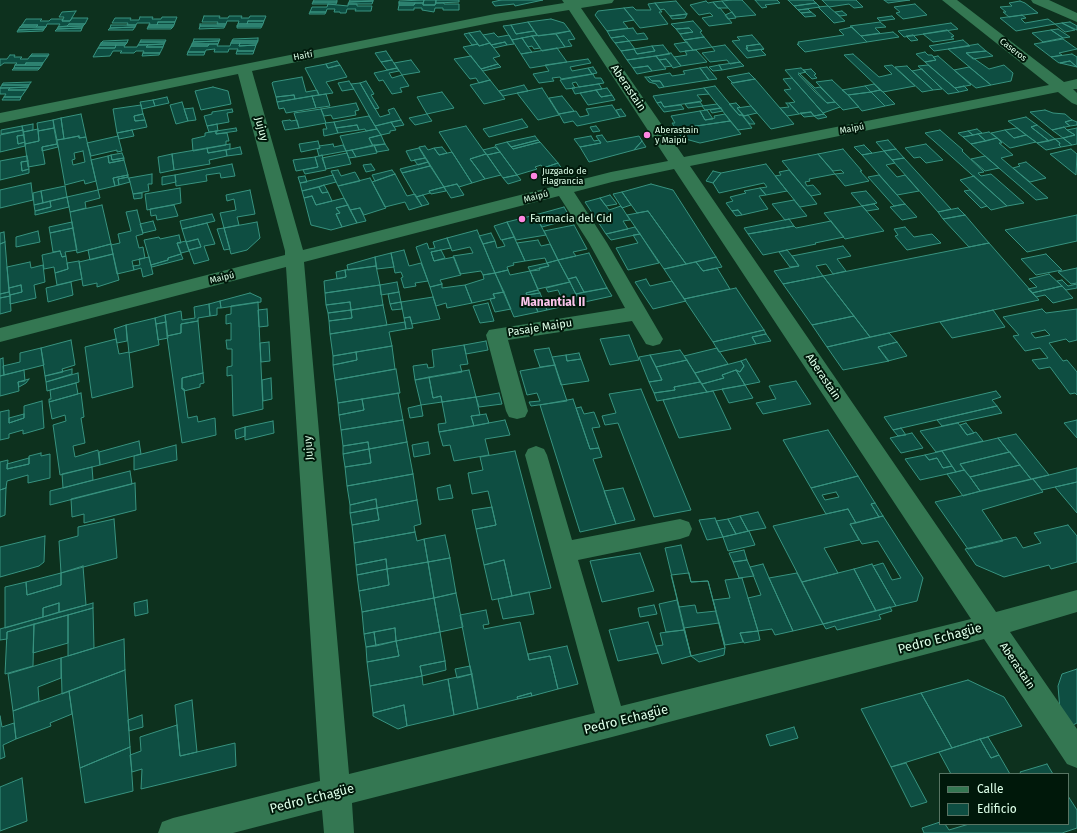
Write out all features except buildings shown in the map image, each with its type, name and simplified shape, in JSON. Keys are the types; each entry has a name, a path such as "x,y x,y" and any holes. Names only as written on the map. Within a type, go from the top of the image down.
{"street":[{"name":"Haití","path":"0,118 571,3 607,0"},
{"name":"Caseros","path":"949,0 1069,86 1077,100"},
{"path":"1038,0 1077,18"},
{"name":"Aberastain","path":"571,3 1077,754"},
{"name":"Jujuy","path":"244,68 294,251 339,833"},
{"name":"Maipú","path":"0,335 611,177 1069,86"},
{"path":"564,189 598,242 653,339"},
{"name":"Pasaje Maipu","path":"517,410 496,335 638,313"},
{"path":"536,455 612,723"},
{"path":"563,552 680,529"},
{"name":"Pedro Echagüe","path":"173,833 336,793 990,626 1077,601"}],"place":[{"name":"Aberastain y Maipú","path":"647,135"},
{"name":"Juzgado de Flagrancia","path":"534,176"},
{"name":"Farmacia del Cid","path":"522,219"}],"district":[{"name":"Manantial II","path":"553,303"}]}
